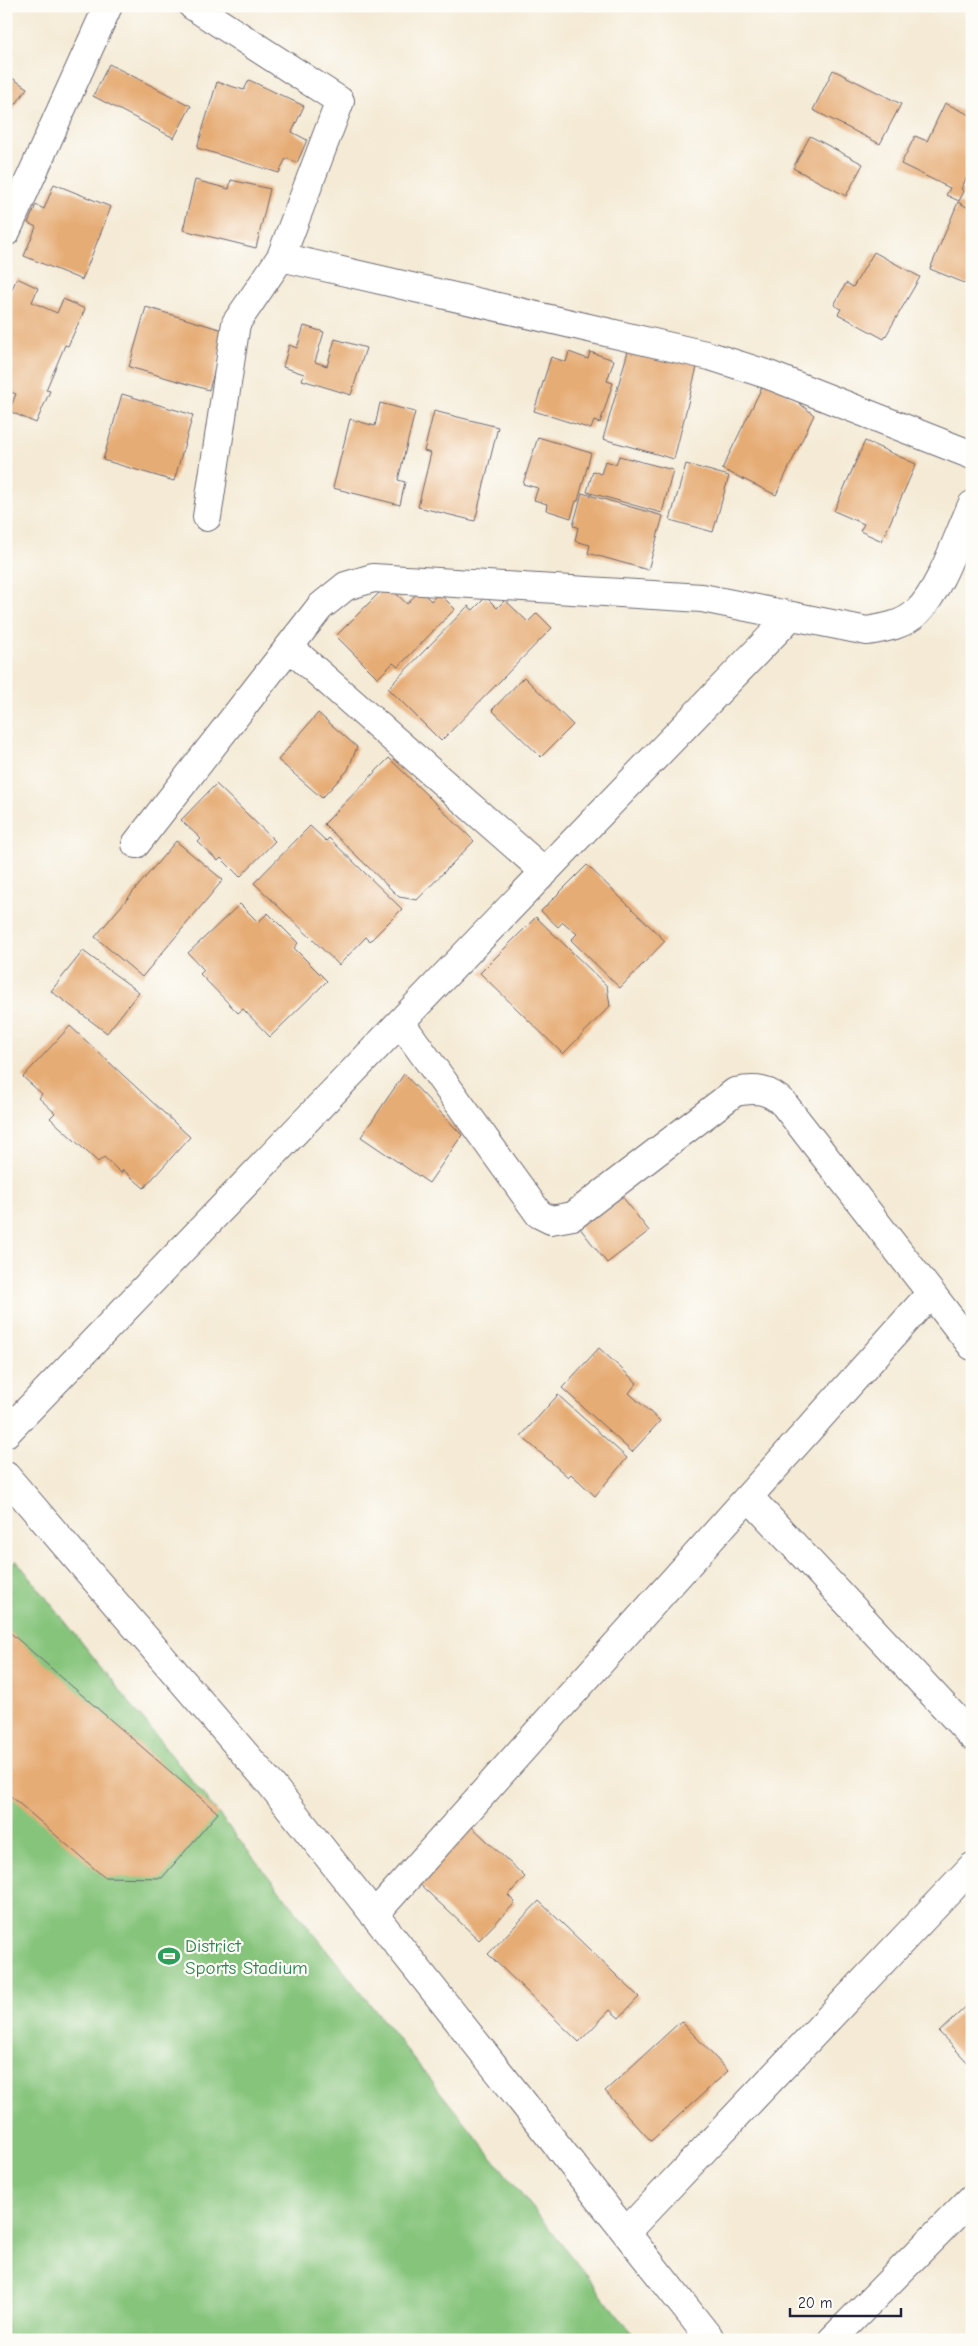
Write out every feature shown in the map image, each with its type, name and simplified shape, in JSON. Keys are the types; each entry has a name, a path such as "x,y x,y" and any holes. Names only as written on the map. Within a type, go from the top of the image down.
{"street":[{"path":"6,232 15,188 108,6"},
{"path":"193,6 340,101 281,257 236,322 207,517"},
{"path":"281,257 710,356 769,374 972,455"},
{"path":"136,844 320,607 346,586 373,578 702,598 867,631 894,626 916,614 930,598 972,505"},
{"path":"6,1433 225,1202 401,1022 791,616"},
{"path":"289,647 545,872"},
{"path":"401,1022 539,1214 551,1220 573,1216 735,1092 754,1089 773,1094 784,1104 972,1346"},
{"path":"374,1915 931,1293"},
{"path":"6,1476 270,1783 711,2340"},
{"path":"749,1497 972,1736"},
{"path":"626,2232 972,1867"},
{"path":"832,2340 972,2198"}],"green space":[{"name":"District Sports Stadium","path":"16,1560 638,2340 6,2340 6,1572"}],"building":[{"path":"109,64 191,106 174,138 93,96"},
{"path":"833,70 901,104 880,144 813,110"},
{"path":"6,74 27,88 6,119"},
{"path":"249,80 304,106 292,132 307,140 297,163 286,158 279,173 197,148 217,82 244,90"},
{"path":"945,103 972,116 972,167 961,189 964,191 959,201 946,195 950,188 901,164 915,136 927,141"},
{"path":"810,136 863,164 846,196 793,168"},
{"path":"195,180 229,189 231,180 270,189 256,248 183,230"},
{"path":"54,184 111,207 82,280 24,256 36,227 28,223 36,205 44,209"},
{"path":"958,202 972,210 972,286 930,269"},
{"path":"874,252 920,277 884,339 838,314 841,309 834,305 846,283 853,287"},
{"path":"17,278 38,288 32,302 57,313 63,299 85,309 68,346 65,345 46,390 50,391 36,423 9,411 16,394 6,390 6,302"},
{"path":"146,307 226,331 209,390 129,367"},
{"path":"304,326 324,332 315,362 327,366 335,339 366,348 351,395 302,380 304,374 283,367 289,345 297,348"},
{"path":"630,344 698,363 674,459 603,439"},
{"path":"569,352 588,359 590,352 614,360 607,381 613,383 600,423 594,421 591,429 534,411 551,357 566,362"},
{"path":"767,377 814,415 776,495 722,469"},
{"path":"122,394 193,415 174,481 103,460"},
{"path":"380,403 415,412 398,480 405,482 400,505 333,488 350,419 375,426"},
{"path":"434,411 498,427 475,521 418,507 431,453 424,451"},
{"path":"538,437 591,453 578,501 576,501 571,518 546,510 547,504 534,500 538,488 523,484"},
{"path":"865,441 916,464 882,541 860,531 864,524 834,511"},
{"path":"619,456 673,470 662,513 587,492 593,471 601,474 605,461 616,464"},
{"path":"686,464 729,476 713,532 670,520"},
{"path":"582,493 663,516 648,570 588,553 590,545 575,541 578,527 573,526"},
{"path":"387,585 407,604 420,590 431,601 439,593 455,609 398,667 393,663 378,678 336,636"},
{"path":"486,597 497,608 505,600 528,622 537,613 552,628 441,741 388,688 468,606 473,610"},
{"path":"524,677 573,725 541,757 492,710"},
{"path":"318,713 357,747 348,770 322,798 278,760"},
{"path":"389,758 474,841 417,900 399,897 324,824"},
{"path":"216,784 275,841 240,877 221,858 218,861 198,842 201,839 181,820"},
{"path":"310,826 326,841 329,838 402,909 370,941 366,937 339,965 254,883"},
{"path":"176,841 223,880 142,977 95,937"},
{"path":"587,865 665,941 620,988 571,940 577,934 563,922 558,927 541,911"},
{"path":"240,904 258,922 268,913 298,943 294,948 327,981 270,1037 243,1009 238,1013 200,974 204,970 188,953"},
{"path":"536,917 607,986 610,1006 563,1054 480,973"},
{"path":"83,951 139,992 107,1033 51,991"},
{"path":"70,1026 190,1137 144,1188 123,1170 121,1173 104,1157 98,1162 50,1118 55,1113 39,1098 42,1094 23,1077"},
{"path":"404,1074 462,1135 429,1183 361,1137"},
{"path":"614,1186 649,1231 607,1263 572,1218"},
{"path":"599,1348 637,1383 629,1393 660,1421 632,1452 562,1388"},
{"path":"558,1395 627,1458 595,1496 571,1474 568,1477 521,1436"},
{"path":"6,1629 218,1813 162,1878 104,1877 6,1792"},
{"path":"467,1822 525,1877 508,1895 515,1903 479,1940 413,1878"},
{"path":"539,1901 639,1997 619,2018 610,2010 579,2042 488,1954"},
{"path":"972,2001 972,2067 939,2032"},
{"path":"681,2021 728,2071 651,2141 605,2091"}],"place":[{"name":"District Sports Stadium","path":"169,1956"}]}
